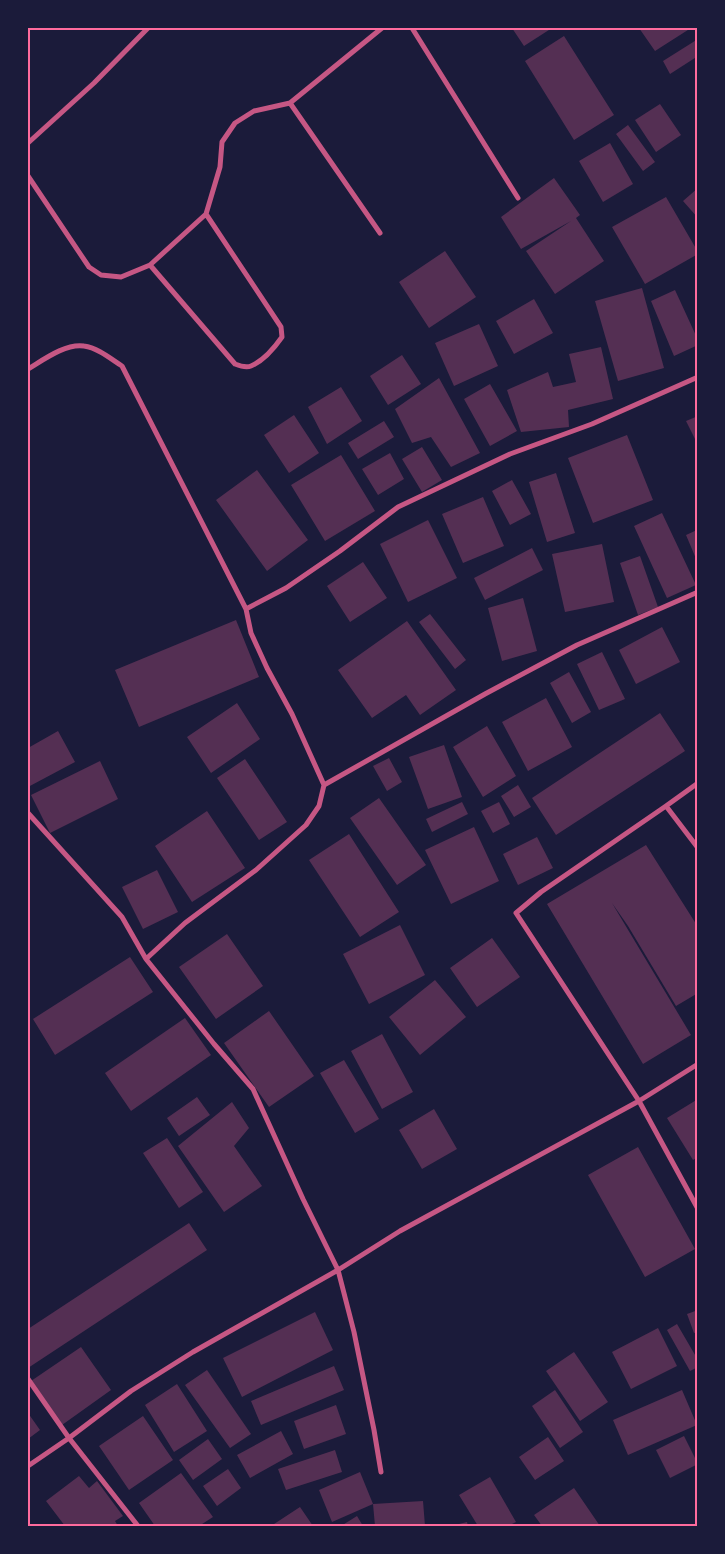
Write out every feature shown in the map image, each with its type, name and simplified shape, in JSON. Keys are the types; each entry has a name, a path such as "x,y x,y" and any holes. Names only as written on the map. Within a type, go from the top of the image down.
{"street":[{"path":"28,143 94,82 148,28"},
{"path":"28,176 89,267 101,275 121,277 150,264 206,214 220,167 222,142 235,123 254,111 290,103 382,28"},
{"path":"412,28 518,198"},
{"path":"290,103 380,233"},
{"path":"150,264 235,364 243,367 251,366 274,348 282,336 281,327 206,214"},
{"path":"28,369 62,349 84,346 106,355 122,366 246,609 251,633 267,668 292,714 324,785 320,806 306,825 256,870 185,923 146,960"},
{"path":"246,609 301,577 398,508 510,454 592,424 698,377"},
{"path":"324,785 485,694 577,645 698,592"},
{"path":"698,784 541,892 516,913 639,1101 698,1209"},
{"path":"666,806 698,848"},
{"path":"28,813 122,917 146,960 253,1089 303,1199 338,1270 354,1332 381,1472"},
{"path":"28,1466 131,1392 193,1352 338,1270 400,1231 639,1101 698,1064"},
{"path":"28,1379 69,1438 138,1526"}],"building":[{"path":"512,28 552,28 524,46"},
{"path":"639,28 691,28 655,51"},
{"path":"564,36 614,115 574,140 525,61"},
{"path":"698,39 698,56 670,74 663,61"},
{"path":"660,104 681,135 656,152 635,120"},
{"path":"628,125 655,162 643,171 616,134"},
{"path":"610,143 633,184 603,202 579,161"},
{"path":"554,178 580,215 576,218 604,261 555,294 526,251 571,221 521,249 501,217"},
{"path":"698,188 698,218 683,201"},
{"path":"666,197 698,254 645,284 612,227"},
{"path":"445,251 476,297 429,328 399,282"},
{"path":"642,288 664,368 618,381 595,301"},
{"path":"675,290 698,340 698,345 674,356 651,301"},
{"path":"534,299 553,333 514,354 496,321"},
{"path":"479,324 498,366 454,386 435,343"},
{"path":"601,347 613,399 568,410 569,427 521,432 507,390 548,372 553,387 576,382 569,354"},
{"path":"402,355 421,384 388,405 370,376"},
{"path":"439,378 480,453 451,467 431,437 412,443 395,409"},
{"path":"490,384 517,431 490,446 464,399"},
{"path":"341,387 362,421 327,444 308,407"},
{"path":"294,415 319,453 289,473 264,435"},
{"path":"698,416 698,445 686,421"},
{"path":"384,421 394,437 358,459 348,443"},
{"path":"627,435 653,500 593,523 568,458"},
{"path":"422,447 442,480 422,492 402,459"},
{"path":"390,453 404,479 378,495 362,469"},
{"path":"341,455 375,511 325,541 291,485"},
{"path":"257,470 308,540 267,571 216,500"},
{"path":"556,473 575,533 547,542 529,482"},
{"path":"512,480 531,514 510,525 492,491"},
{"path":"483,497 504,546 463,563 442,514"},
{"path":"662,513 696,585 667,598 634,526"},
{"path":"428,520 457,578 408,602 380,544"},
{"path":"697,530 697,561 686,535"},
{"path":"602,544 614,602 565,612 552,554"},
{"path":"532,548 543,570 485,600 474,578"},
{"path":"640,556 658,607 638,615 620,563"},
{"path":"363,562 387,598 350,622 327,586"},
{"path":"523,598 537,651 502,661 488,608"},
{"path":"430,614 466,660 455,669 419,622"},
{"path":"236,620 259,677 139,727 115,670"},
{"path":"407,621 456,690 420,715 406,695 372,718 338,670"},
{"path":"662,627 680,662 636,684 619,650"},
{"path":"602,652 625,699 599,710 577,664"},
{"path":"569,672 591,712 572,723 550,683"},
{"path":"546,698 572,747 528,771 502,722"},
{"path":"237,703 260,739 211,773 187,737"},
{"path":"660,713 685,751 556,835 532,798"},
{"path":"487,726 516,776 483,797 453,747"},
{"path":"58,731 75,762 28,787 28,748"},
{"path":"444,745 462,797 428,809 409,757"},
{"path":"389,758 402,782 387,791 373,766"},
{"path":"245,759 287,822 259,840 217,778"},
{"path":"100,761 118,799 50,833 31,795"},
{"path":"518,785 531,807 514,817 501,796"},
{"path":"379,798 426,865 397,885 350,818"},
{"path":"462,802 468,814 432,832 426,819"},
{"path":"499,802 510,824 493,833 481,811"},
{"path":"207,811 245,868 192,902 155,846"},
{"path":"474,827 499,881 451,904 425,850"},
{"path":"349,834 399,912 360,937 309,860"},
{"path":"537,837 553,868 518,885 503,854"},
{"path":"646,845 698,927 698,993 676,1006 612,903 691,1035 643,1064 547,904"},
{"path":"157,870 178,912 143,929 122,887"},
{"path":"400,925 425,975 369,1004 343,954"},
{"path":"227,934 263,986 216,1019 179,967"},
{"path":"492,938 520,977 477,1007 450,968"},
{"path":"130,957 153,992 55,1055 33,1019"},
{"path":"435,980 466,1017 420,1055 389,1017"},
{"path":"269,1011 314,1076 269,1107 224,1043"},
{"path":"185,1018 211,1055 131,1111 105,1073"},
{"path":"382,1034 413,1092 382,1109 351,1051"},
{"path":"344,1060 379,1119 355,1133 320,1073"},
{"path":"197,1097 210,1115 179,1136 167,1118"},
{"path":"698,1099 698,1157 693,1160 667,1118"},
{"path":"232,1102 249,1128 234,1146 262,1186 224,1212 178,1146"},
{"path":"434,1109 457,1149 422,1169 399,1130"},
{"path":"167,1138 203,1192 179,1208 143,1153"},
{"path":"638,1147 695,1249 645,1277 588,1175"},
{"path":"189,1223 207,1250 28,1368 28,1329"},
{"path":"698,1310 698,1332 694,1333 687,1314"},
{"path":"315,1312 333,1350 242,1397 223,1358"},
{"path":"677,1324 698,1360 698,1367 690,1371 667,1330"},
{"path":"658,1328 677,1366 631,1389 612,1352"},
{"path":"81,1347 111,1390 62,1425 31,1381"},
{"path":"574,1352 608,1402 580,1421 546,1371"},
{"path":"334,1366 344,1390 261,1425 251,1401"},
{"path":"207,1370 251,1434 230,1448 185,1385"},
{"path":"177,1384 207,1431 174,1452 145,1405"},
{"path":"555,1390 583,1432 560,1448 532,1406"},
{"path":"682,1390 697,1425 628,1455 613,1420"},
{"path":"336,1405 346,1434 304,1449 294,1421"},
{"path":"28,1413 40,1430 28,1439"},
{"path":"143,1416 173,1460 129,1490 99,1446"},
{"path":"281,1431 293,1454 250,1478 237,1455"},
{"path":"684,1436 698,1464 670,1478 656,1450"},
{"path":"548,1437 564,1461 535,1480 519,1457"},
{"path":"208,1439 222,1459 193,1480 179,1460"},
{"path":"335,1450 342,1472 286,1490 278,1469"},
{"path":"228,1469 241,1488 217,1506 203,1486"},
{"path":"360,1472 373,1504 332,1522 319,1490"},
{"path":"181,1473 213,1517 199,1526 155,1526 139,1503"},
{"path":"79,1476 89,1488 97,1481 123,1516 115,1521 118,1526 65,1526 46,1501"},
{"path":"490,1477 516,1522 508,1526 478,1526 459,1495"},
{"path":"574,1488 600,1526 542,1526 534,1515"},
{"path":"423,1501 425,1526 375,1526 373,1504"},
{"path":"300,1507 313,1526 271,1526"},
{"path":"357,1516 363,1526 341,1526"},
{"path":"467,1522 468,1526 451,1526"}]}
